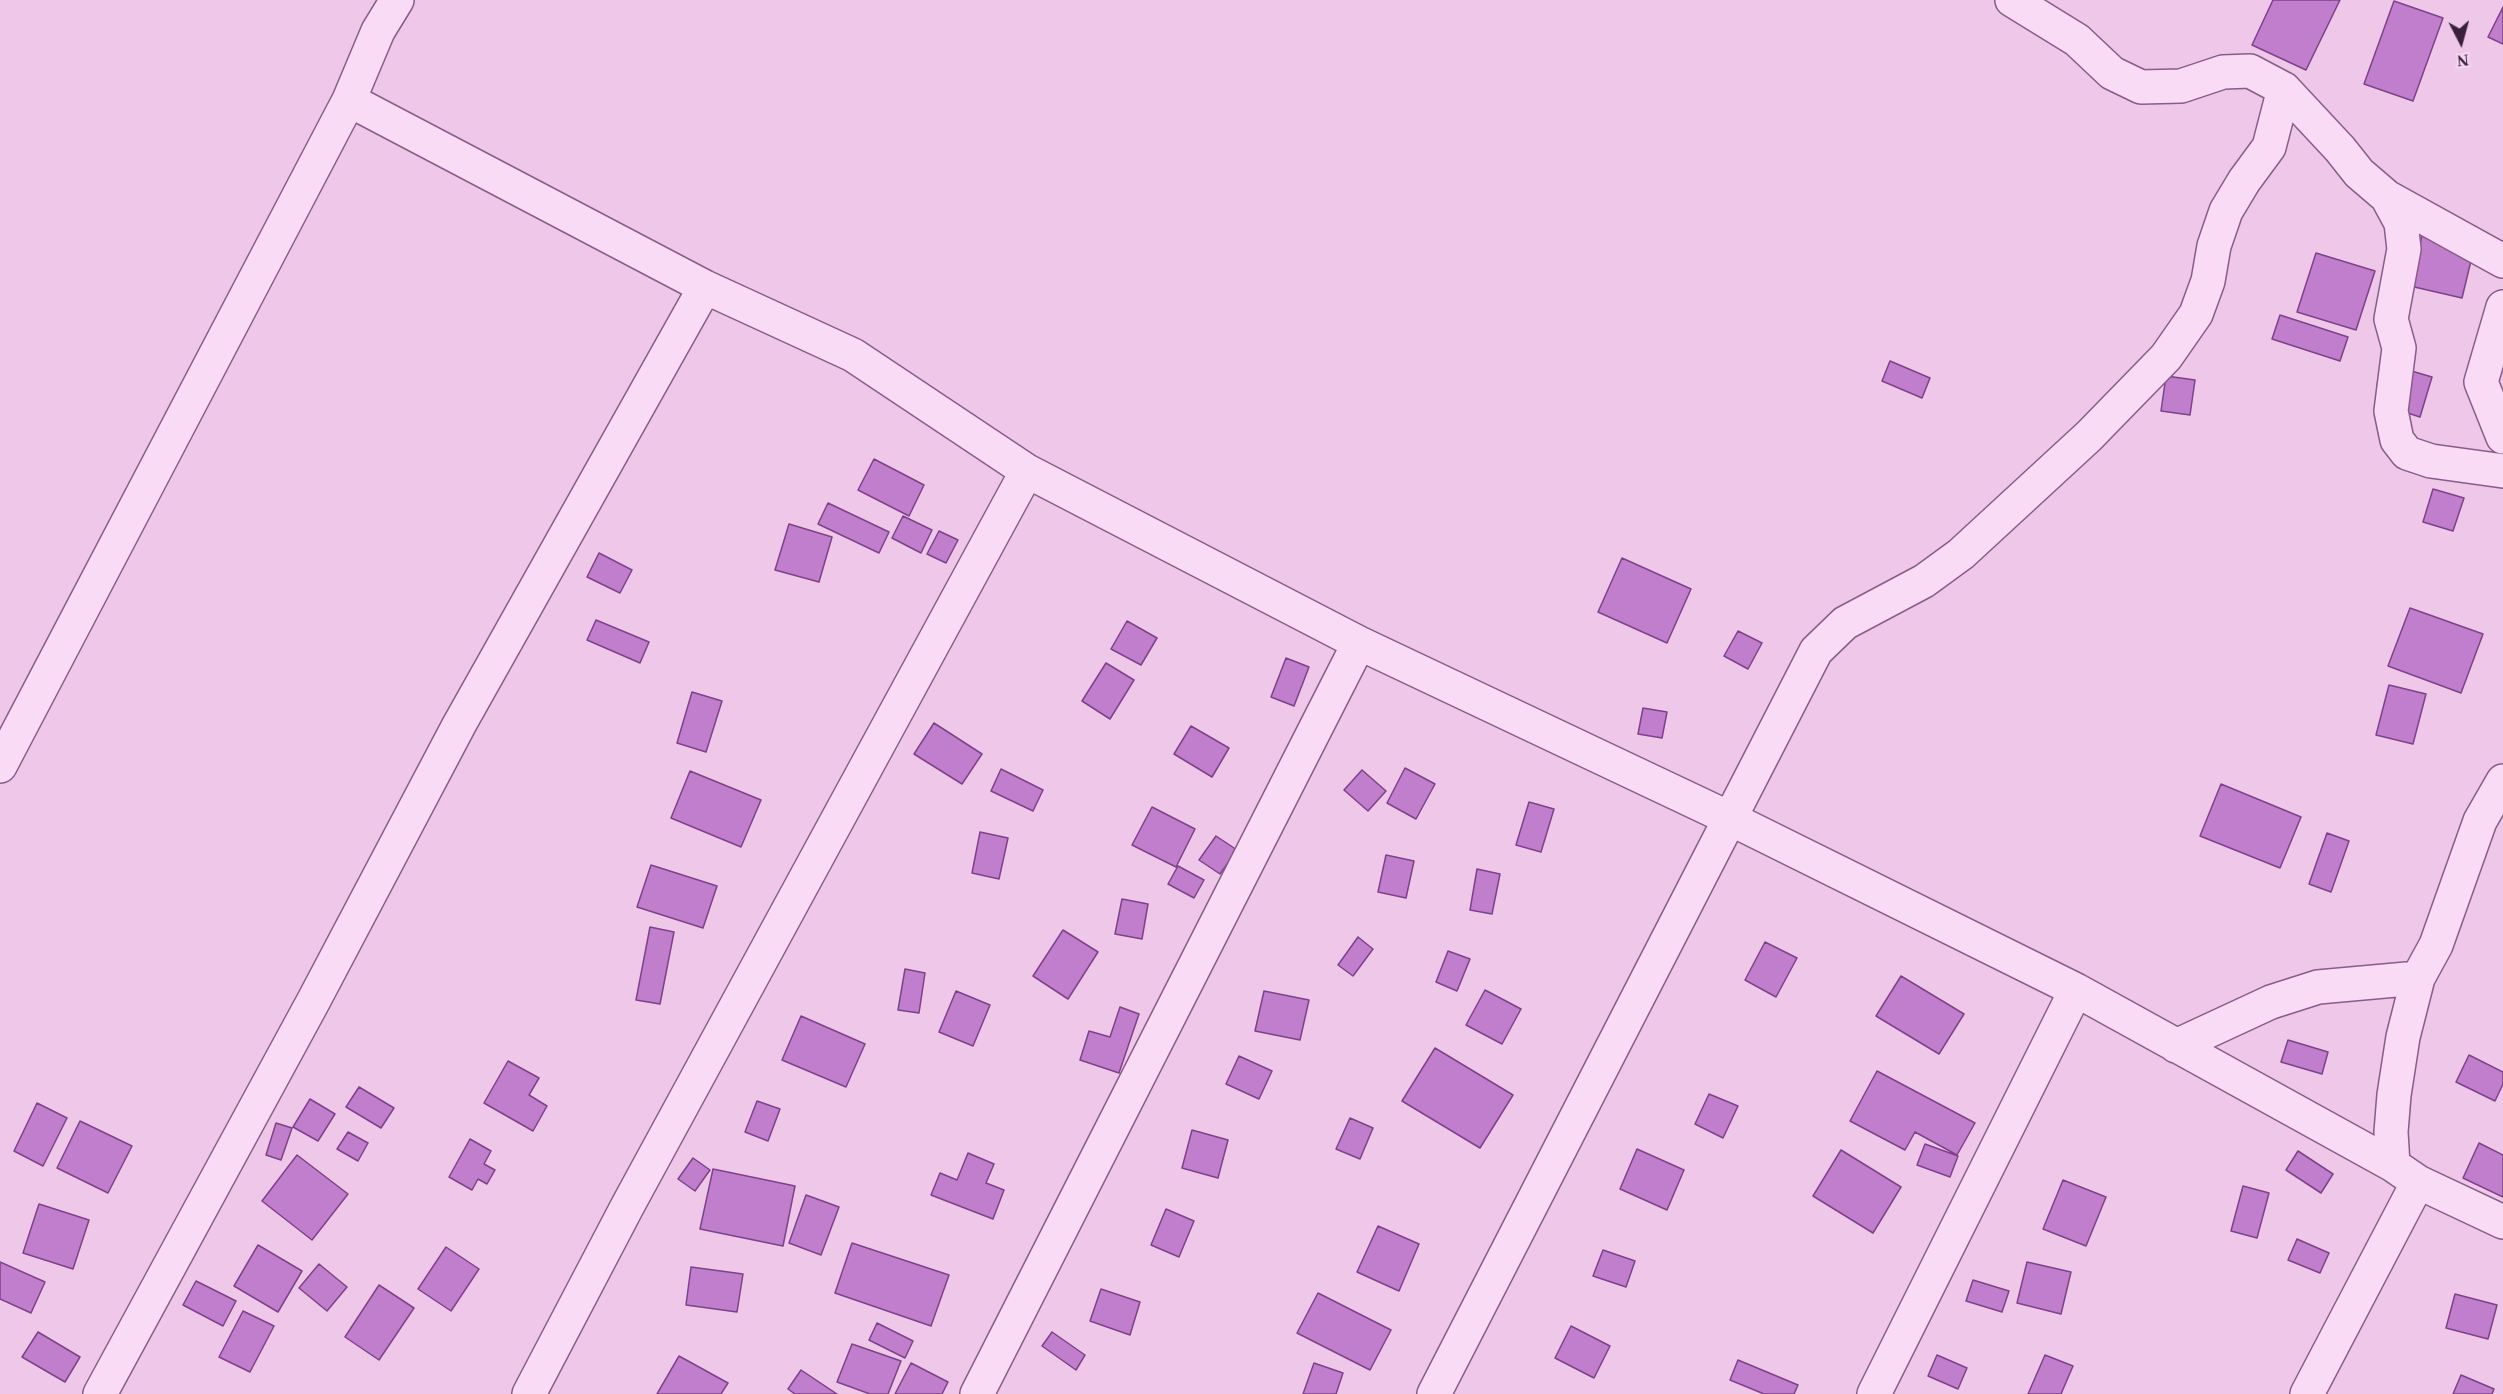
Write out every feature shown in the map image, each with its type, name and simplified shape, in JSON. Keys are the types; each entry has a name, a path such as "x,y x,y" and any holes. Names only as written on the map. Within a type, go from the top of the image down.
{"street":[{"path":"0,766 349,100 378,32 397,0"},
{"path":"2012,0 2077,40 2112,73 2141,87 2181,86 2223,72 2250,71 2284,89 2340,149 2359,173 2387,197 2503,261"},
{"path":"1434,1394 1816,651 1845,623 1924,581 1961,554 2089,436 2166,357 2196,314 2208,281 2214,246 2226,211 2244,181 2270,147 2284,89"},
{"path":"349,100 705,286 853,355 1027,471 1359,642 1729,818 2076,990 2405,1174 2503,1222"},
{"path":"2387,197 2401,223 2404,249 2391,319 2399,348 2391,411 2397,440 2407,453 2431,461 2494,470 2502,437 2481,381 2503,307"},
{"path":"100,1394 314,1000 459,725 705,286"},
{"path":"529,1394 628,1204 1027,471"},
{"path":"977,1394 1359,642"},
{"path":"2307,1394 2405,1174 2391,1132 2403,1037 2418,978 2436,945 2480,821 2503,781"},
{"path":"2176,1046 2271,1002 2318,987 2418,978"},
{"path":"1874,1394 2076,990"}],"building":[{"path":"2273,0 2340,0 2306,70 2252,45"},
{"path":"2394,1 2443,18 2413,101 2364,84"},
{"path":"2503,7 2503,44 2488,37"},
{"path":"2424,227 2476,240 2462,298 2410,286"},
{"path":"2316,253 2375,271 2356,330 2297,312"},
{"path":"2280,315 2348,337 2340,361 2272,339"},
{"path":"1890,361 1930,378 1922,398 1882,381"},
{"path":"2384,363 2432,377 2420,417 2395,409 2400,392 2377,385"},
{"path":"2166,376 2195,380 2190,415 2161,411"},
{"path":"874,459 924,485 909,516 858,490"},
{"path":"2433,489 2464,498 2453,531 2423,522"},
{"path":"828,503 889,532 879,553 818,524"},
{"path":"903,516 932,530 921,553 892,538"},
{"path":"789,524 832,537 819,582 775,570"},
{"path":"939,531 958,540 946,563 927,554"},
{"path":"599,553 632,570 620,593 587,577"},
{"path":"1622,558 1691,589 1667,643 1598,612"},
{"path":"2410,608 2483,634 2461,693 2388,666"},
{"path":"596,620 649,642 640,663 587,640"},
{"path":"1127,621 1157,638 1141,665 1111,649"},
{"path":"1738,631 1762,643 1748,669 1724,656"},
{"path":"1286,658 1309,667 1294,706 1271,697"},
{"path":"1106,663 1134,680 1110,719 1082,701"},
{"path":"2389,685 2426,694 2413,744 2376,735"},
{"path":"692,692 722,701 706,752 677,743"},
{"path":"1643,708 1667,712 1662,738 1638,734"},
{"path":"934,723 982,754 962,784 914,754"},
{"path":"1191,726 1229,748 1212,777 1174,754"},
{"path":"1405,768 1435,784 1416,819 1387,803"},
{"path":"1001,769 1043,790 1033,811 991,791"},
{"path":"1362,770 1386,791 1368,811 1344,790"},
{"path":"690,771 761,800 741,847 671,818"},
{"path":"2221,784 2301,817 2280,868 2200,836"},
{"path":"1529,802 1554,809 1541,852 1516,845"},
{"path":"1152,807 1195,829 1176,867 1132,845"},
{"path":"980,832 1008,838 999,879 972,873"},
{"path":"2327,833 2349,841 2331,892 2309,884"},
{"path":"1216,836 1237,850 1220,874 1199,860"},
{"path":"1386,855 1414,861 1406,898 1378,892"},
{"path":"651,865 717,886 703,928 637,907"},
{"path":"1178,866 1204,880 1194,898 1168,884"},
{"path":"1477,869 1500,874 1492,914 1470,910"},
{"path":"1122,899 1148,904 1142,939 1115,934"},
{"path":"650,927 674,932 660,1004 636,1000"},
{"path":"1063,930 1098,952 1068,999 1033,976"},
{"path":"1358,937 1373,949 1353,976 1338,965"},
{"path":"1765,942 1797,958 1776,997 1745,980"},
{"path":"1448,951 1470,959 1457,991 1436,982"},
{"path":"905,969 925,973 919,1013 898,1010"},
{"path":"1901,976 1964,1014 1939,1054 1876,1016"},
{"path":"1485,990 1521,1009 1502,1044 1466,1025"},
{"path":"956,991 990,1005 973,1046 939,1032"},
{"path":"1264,991 1309,1000 1300,1040 1255,1031"},
{"path":"1120,1007 1139,1014 1119,1073 1080,1060 1089,1031 1110,1037"},
{"path":"801,1016 865,1044 846,1087 782,1060"},
{"path":"2288,1040 2328,1052 2322,1074 2281,1062"},
{"path":"1435,1048 1513,1095 1480,1148 1402,1101"},
{"path":"2469,1055 2503,1072 2503,1084 2495,1101 2456,1082"},
{"path":"1239,1056 1272,1071 1259,1099 1226,1084"},
{"path":"508,1061 539,1078 529,1095 547,1106 533,1131 484,1103"},
{"path":"1877,1071 1975,1123 1957,1155 1915,1132 1905,1150 1850,1121"},
{"path":"359,1087 394,1108 381,1128 346,1107"},
{"path":"1709,1094 1738,1106 1723,1138 1695,1124"},
{"path":"310,1099 335,1114 318,1141 293,1127"},
{"path":"757,1101 780,1109 768,1141 745,1132"},
{"path":"37,1103 67,1118 43,1166 14,1151"},
{"path":"1350,1118 1373,1128 1360,1159 1336,1149"},
{"path":"80,1121 132,1146 108,1193 57,1168"},
{"path":"276,1123 292,1128 281,1160 266,1155"},
{"path":"1192,1130 1228,1140 1218,1178 1182,1168"},
{"path":"348,1132 368,1143 358,1161 337,1149"},
{"path":"470,1139 491,1151 484,1164 495,1170 487,1184 478,1179 472,1190 449,1177"},
{"path":"2479,1143 2503,1155 2503,1197 2463,1178"},
{"path":"1925,1144 1958,1156 1950,1177 1917,1165"},
{"path":"1637,1149 1684,1170 1667,1210 1620,1189"},
{"path":"1841,1150 1901,1187 1873,1233 1813,1196"},
{"path":"2298,1151 2333,1174 2321,1193 2286,1170"},
{"path":"968,1153 994,1164 986,1183 1004,1190 993,1219 931,1195 940,1173 957,1180"},
{"path":"297,1155 348,1194 312,1240 262,1201"},
{"path":"693,1158 710,1170 695,1191 678,1179"},
{"path":"713,1169 795,1186 783,1246 700,1229"},
{"path":"2063,1180 2106,1197 2086,1246 2043,1229"},
{"path":"2243,1186 2269,1193 2257,1238 2231,1231"},
{"path":"806,1195 839,1207 821,1255 789,1243"},
{"path":"39,1204 89,1220 73,1269 23,1253"},
{"path":"1166,1209 1194,1221 1179,1257 1151,1245"},
{"path":"1378,1226 1419,1244 1399,1291 1357,1272"},
{"path":"2297,1239 2329,1253 2320,1273 2288,1260"},
{"path":"852,1243 949,1275 931,1326 835,1293"},
{"path":"258,1245 302,1271 278,1312 234,1286"},
{"path":"446,1247 479,1269 451,1311 418,1289"},
{"path":"1603,1250 1635,1261 1626,1287 1593,1276"},
{"path":"0,1262 45,1282 31,1313 0,1299"},
{"path":"2027,1262 2071,1272 2061,1314 2017,1303"},
{"path":"319,1264 347,1287 327,1311 299,1288"},
{"path":"691,1267 743,1274 737,1312 686,1305"},
{"path":"1973,1280 2009,1291 2002,1312 1966,1301"},
{"path":"196,1281 236,1301 223,1326 183,1305"},
{"path":"379,1285 414,1308 379,1360 345,1337"},
{"path":"1101,1289 1140,1302 1130,1335 1090,1321"},
{"path":"1318,1293 1391,1330 1370,1370 1297,1333"},
{"path":"2455,1294 2497,1305 2488,1339 2446,1328"},
{"path":"243,1311 274,1326 250,1372 219,1357"},
{"path":"877,1323 913,1341 905,1358 869,1340"},
{"path":"1571,1326 1610,1346 1594,1378 1555,1358"},
{"path":"38,1332 80,1357 65,1382 22,1357"},
{"path":"1052,1332 1085,1355 1076,1370 1042,1346"},
{"path":"852,1344 901,1361 888,1394 870,1394 837,1382"},
{"path":"1937,1355 1967,1368 1958,1389 1928,1376"},
{"path":"2045,1355 2073,1366 2061,1394 2028,1394"},
{"path":"679,1356 728,1383 721,1394 657,1394"},
{"path":"1738,1360 1798,1385 1794,1394 1764,1394 1730,1380"},
{"path":"911,1363 948,1382 942,1394 895,1394"},
{"path":"1314,1363 1343,1373 1336,1394 1303,1394"},
{"path":"801,1370 837,1394 795,1394 788,1389"},
{"path":"2461,1375 2494,1389 2492,1394 2453,1394"}]}
